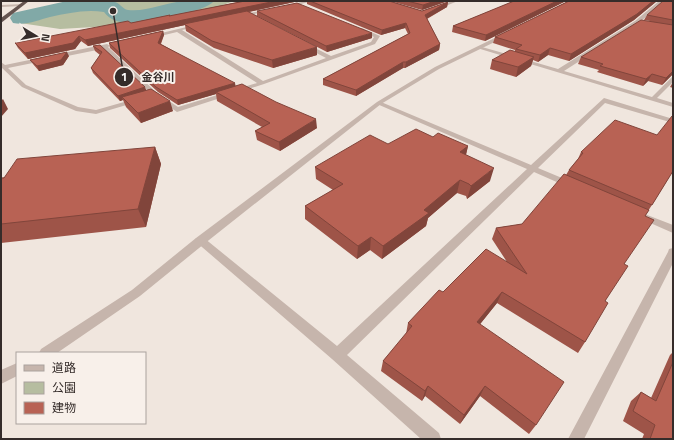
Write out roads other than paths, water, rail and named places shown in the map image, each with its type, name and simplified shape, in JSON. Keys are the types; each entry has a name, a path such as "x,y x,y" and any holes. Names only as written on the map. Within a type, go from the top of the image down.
{"highway":[{"path":"1,21 27,1"}],"street":[{"path":"283,7 312,1"},
{"path":"429,11 456,1"},
{"path":"559,71 637,22 662,1"},
{"path":"297,4 304,7"},
{"path":"1,6 22,5"},
{"path":"232,18 276,8"},
{"path":"247,14 254,18"},
{"path":"637,22 644,23"},
{"path":"148,37 209,23"},
{"path":"104,46 149,96 177,110 262,83 373,43 377,36 355,27"},
{"path":"178,30 262,83"},
{"path":"47,352 136,292 200,240 379,103 437,68 516,30"},
{"path":"302,44 330,58"},
{"path":"3,66 112,45"},
{"path":"480,48 673,105"},
{"path":"3,66 24,86 76,109 96,112 149,96"},
{"path":"653,99 673,78"},
{"path":"336,355 604,100 673,121"},
{"path":"379,103 582,190"},
{"path":"631,211 673,229"},
{"path":"200,240 433,439"},
{"path":"576,439 673,252"},
{"path":"1,377 16,370"}],"waterway":[{"path":"21,18 67,7 91,5 112,7 115,12 120,15 150,15 204,1"}],"place":[{"name":"金谷川","path":"113,11"}]}
